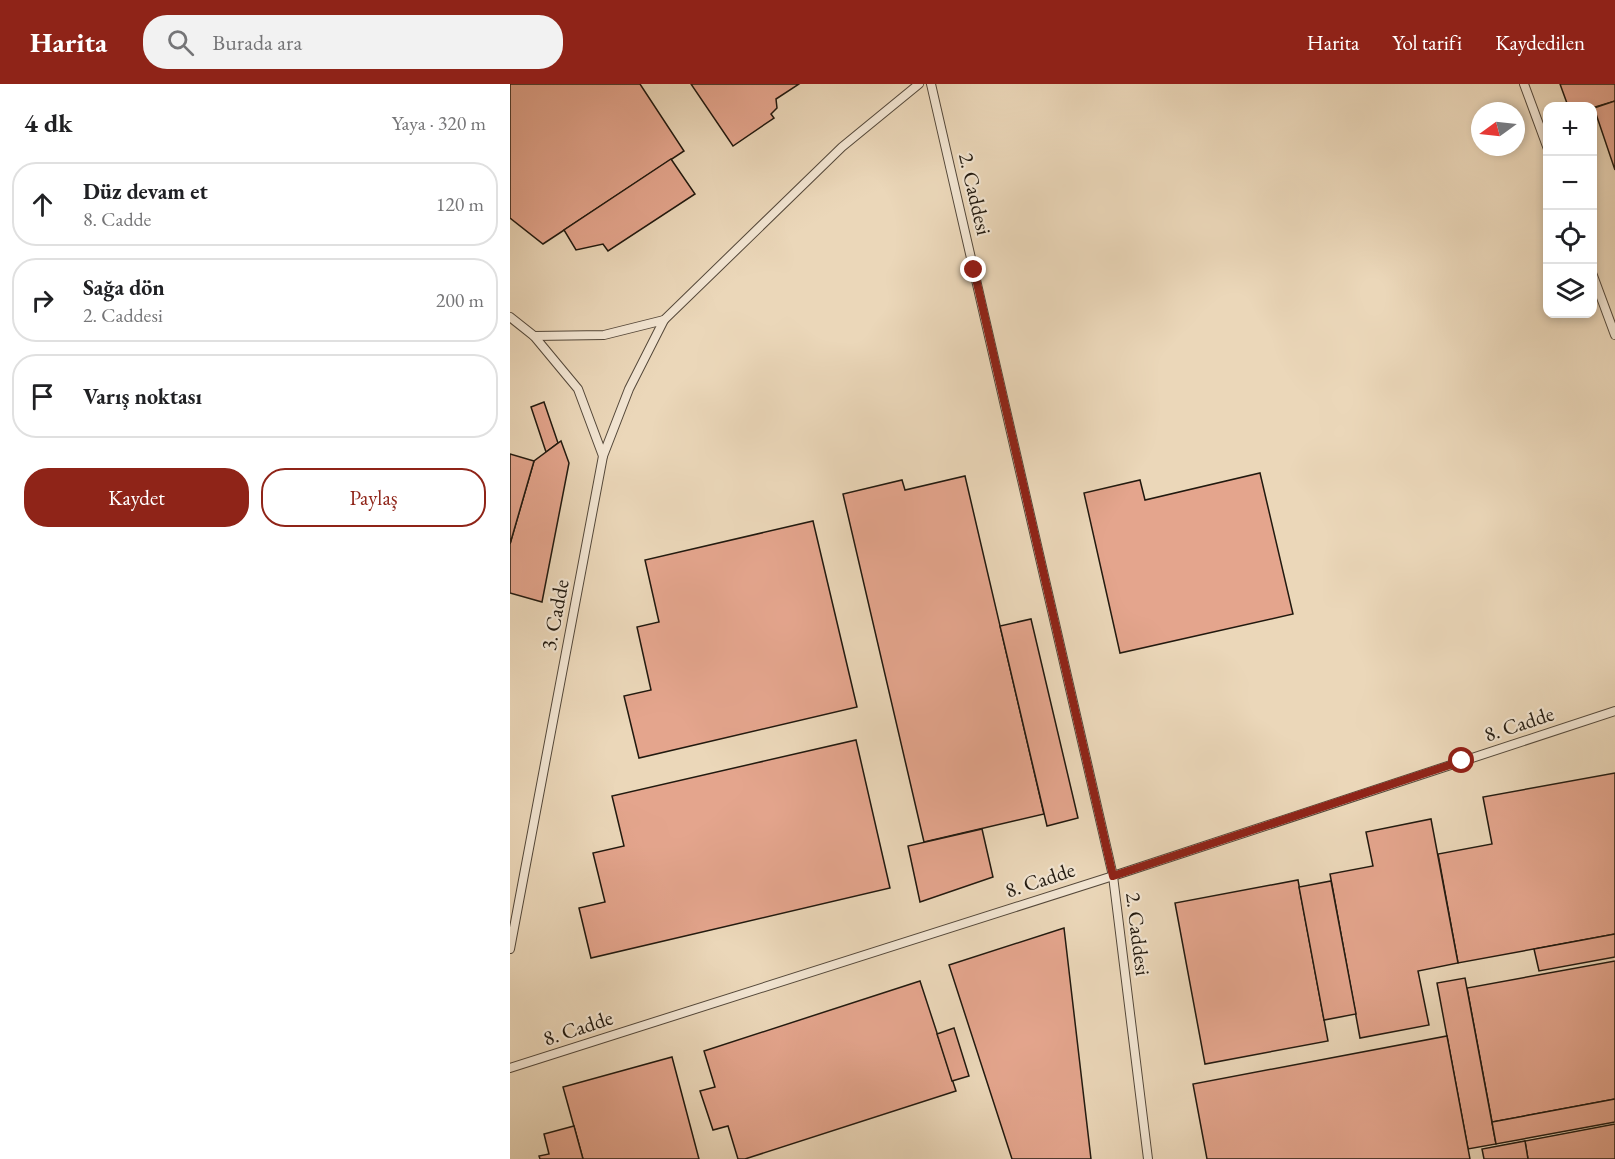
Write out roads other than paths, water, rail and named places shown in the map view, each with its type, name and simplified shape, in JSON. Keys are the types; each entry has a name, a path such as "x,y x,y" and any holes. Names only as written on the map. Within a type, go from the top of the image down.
{"lane":[{"path":"534,336 604,335 664,320 842,147 919,84"},
{"name":"2. Caddesi","path":"931,84 1113,876 1148,1159"},
{"path":"1524,84 1543,135"},
{"path":"1597,284 1615,335"},
{"path":"510,316 534,336 578,388 603,456"},
{"name":"3. Cadde","path":"510,948 603,456 629,389 664,320"},
{"name":"8. Cadde","path":"510,1068 1113,876 1615,711"}]}
